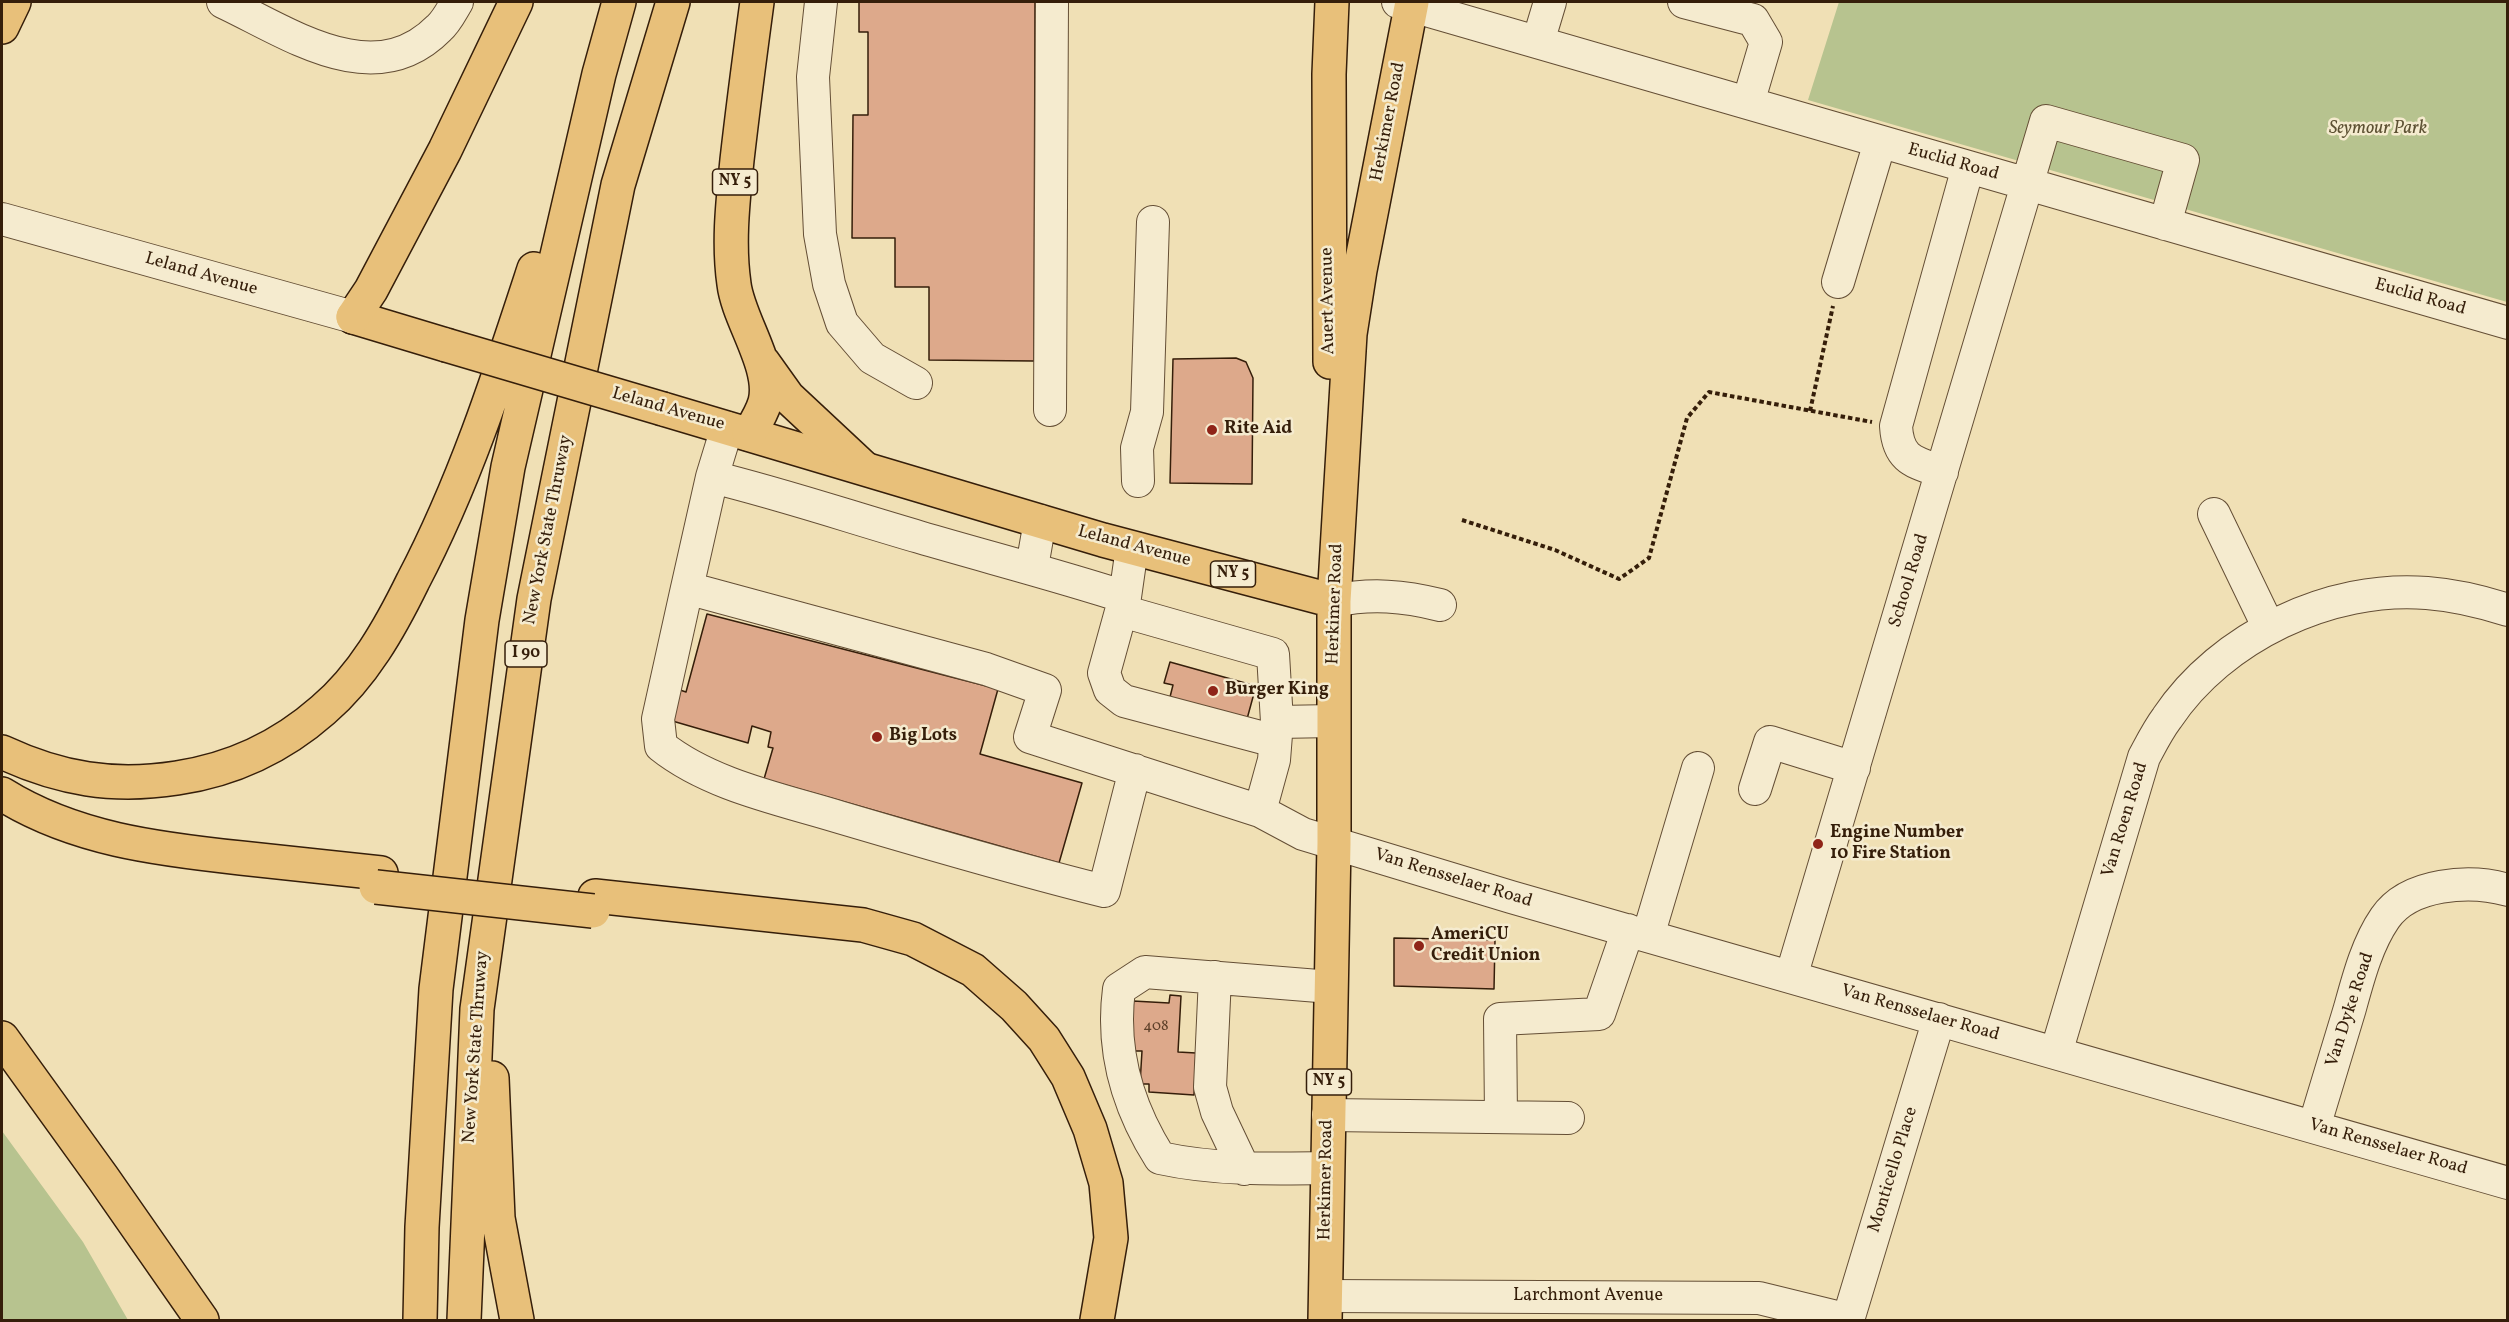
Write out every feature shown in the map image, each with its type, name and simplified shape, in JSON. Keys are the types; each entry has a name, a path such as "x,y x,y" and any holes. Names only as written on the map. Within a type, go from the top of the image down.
{"main road":[{"path":"2,27 14,2"},
{"path":"353,317 371,290 445,150 516,2"},
{"name":"I 90","path":"420,1320 422,1227 436,989 482,620 508,467 599,74 619,2"},
{"name":"New York State Thruway","path":"464,1320 477,1009 536,588 618,185 674,2"},
{"name":"NY 5","path":"757,2 739,146 731,254 739,309 760,358 788,397 864,468"},
{"name":"Auert Avenue","path":"1332,2 1328,271 1334,601"},
{"name":"Herkimer Road","path":"1324,1308 1334,843 1334,601 1350,334 1407,3"},
{"path":"2,752 35,768 81,780 146,783 203,774 248,759 291,734 323,710 354,678 392,624 441,529 488,408 599,74"},
{"name":"Leland Avenue","path":"353,317 1132,548 1334,601"},
{"path":"738,431 766,401 766,386 760,358"},
{"path":"2,794 27,810 97,836 151,848 379,880"},
{"path":"2,814 54,839 118,858 379,880 594,903 863,925 913,939 973,970 1014,1006 1044,1039 1068,1077 1090,1129 1106,1183 1111,1238 1097,1320"},
{"path":"594,903 864,940 924,960 971,987 1016,1027 1042,1061 1074,1128 1089,1178 1092,1204 1092,1266 1079,1320"},
{"path":"488,926 494,999 492,1087 498,1218 518,1320"},
{"path":"2,1038 202,1320"}],"street":[{"path":"223,2 319,48 343,56 376,59 408,50 440,28 458,2"},
{"path":"821,2 813,77 820,234 829,284 842,323 872,358 916,383"},
{"path":"1050,410 1052,2"},
{"path":"1538,42 1550,2"},
{"path":"1683,2 1753,20 1762,33 1766,42 1748,103"},
{"name":"Euclid Road","path":"1407,3 2508,323"},
{"name":"School Road","path":"1791,977 2046,121 2183,160 2165,224"},
{"path":"1838,282 1880,142"},
{"path":"1942,472 1911,461 1897,445 1896,426 1968,167"},
{"name":"Leland Avenue","path":"2,219 353,317"},
{"path":"1138,481 1137,448 1147,412 1153,222"},
{"path":"738,431 712,477 658,718 661,746 682,762 776,798 989,862 1104,891 1135,770"},
{"path":"712,477 782,494 961,549 1032,567 1123,604 1273,654 1276,731 1274,760 1260,811"},
{"path":"2214,514 2268,626"},
{"path":"1032,567 1040,521"},
{"path":"1132,548 1123,604 1104,673 1110,690 1124,701 1276,731 1334,721"},
{"name":"Van Rensselaer Road","path":"687,588 986,669 1046,690 1030,737 1260,811 1303,834 1638,933 2508,1183"},
{"name":"Van Roen Road","path":"2056,1053 2144,758 2167,717 2208,672 2268,626 2311,609 2371,595 2427,592 2508,610"},
{"path":"1334,601 1373,596 1406,597 1440,604"},
{"path":"1755,789 1770,742 1854,768"},
{"path":"1501,1117 1500,1018 1599,1014 1638,933 1698,768"},
{"name":"Van Dyke Road","path":"2314,1127 2362,966 2385,918 2399,904 2423,892 2456,884 2485,883 2508,890"},
{"path":"1327,1168 1244,1169 1188,1164 1160,1158 1146,1136 1129,1097 1119,1059 1115,1018 1119,989 1145,972 1331,987"},
{"path":"1215,977 1210,1088 1217,1112 1244,1169"},
{"name":"Monticello Place","path":"1848,1320 1939,1019"},
{"path":"1328,1115 1568,1118"},
{"name":"Larchmont Avenue","path":"1324,1308 1759,1298 1848,1320"}],"path":[{"path":"1810,411 1838,282"},
{"path":"1462,520 1555,550 1619,579 1649,558 1687,418 1709,392 1896,426"}],"green space":[{"name":"Seymour Park","path":"1839,2 2507,2 2507,302 1808,100"},
{"path":"2,1131 83,1242 128,1320 2,1320"}],"building":[{"path":"859,2 1035,2 1034,361 929,360 929,287 895,287 895,238 852,238 853,115 868,115 868,32 859,32"},
{"name":"Rite Aid","path":"1236,358 1246,362 1253,378 1252,484 1170,483 1173,359"},
{"name":"Big Lots","path":"707,614 998,689 980,754 1082,783 1059,863 764,779 773,748 768,747 771,732 752,726 748,743 669,720 677,689 686,692"},
{"name":"Burger King","path":"1170,662 1256,686 1247,719 1170,697 1173,685 1164,683"},
{"path":"1394,938 1495,940 1494,989 1394,986"},
{"path":"1170,995 1181,996 1178,1052 1196,1053 1194,1095 1149,1092 1149,1084 1140,1084 1142,1051 1130,1051 1133,1001 1169,1003"}],"place":[{"name":"Rite Aid","path":"1212,430"},
{"name":"Burger King","path":"1213,691"},
{"name":"Big Lots","path":"877,737"},
{"name":"Engine Number 10 Fire Station","path":"1818,844"},
{"name":"AmeriCU Credit Union","path":"1419,946"}]}
